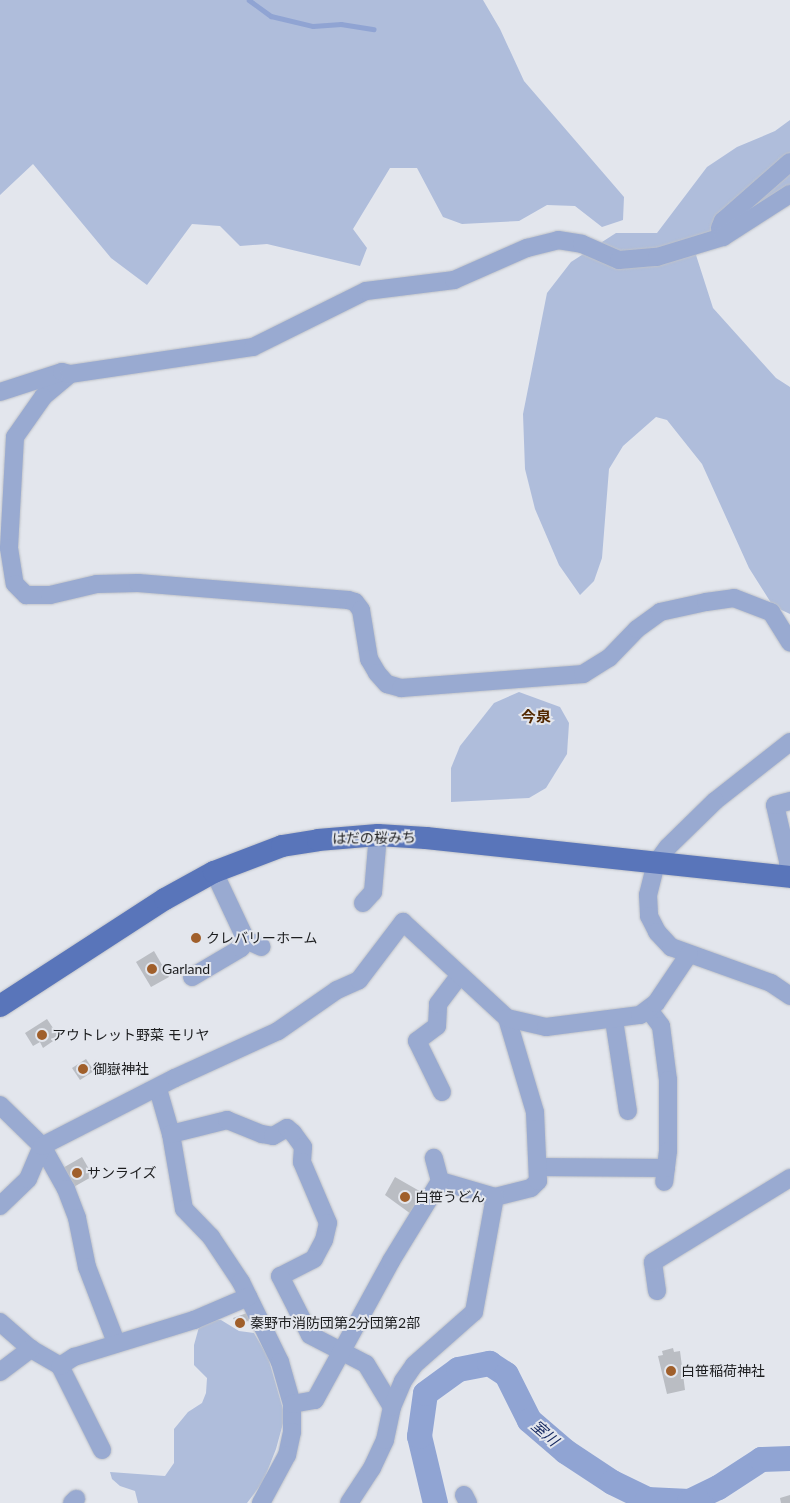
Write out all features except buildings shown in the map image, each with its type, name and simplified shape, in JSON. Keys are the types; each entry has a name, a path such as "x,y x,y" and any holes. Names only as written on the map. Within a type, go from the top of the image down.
{"main road":[{"name":"はだの桜みち","path":"0,1006 165,898 214,872 282,846 318,840 378,835 789,877"}],"street":[{"path":"723,236 720,228 723,221 790,162"},
{"path":"0,392 44,376 70,374 253,347 366,291 454,280 527,248 558,240 582,244 619,260 656,257 723,236 790,194"},
{"path":"70,374 43,397 15,437 9,548 15,584 26,595 50,595 97,584 138,583 348,600 361,610 369,659 377,673 387,684 401,688 583,674 609,658 637,629 660,612 715,600 734,598 771,612 790,642"},
{"path":"790,742 714,801 656,863 648,895 649,916 657,932 671,947 771,983 790,996"},
{"path":"789,877 788,861 775,805 790,801"},
{"path":"363,903 373,892 378,835"},
{"path":"192,977 241,948 254,943 214,872"},
{"path":"0,1206 28,1179 42,1146 278,1031 337,990 359,980 403,922 507,1018 546,1027 614,1020 649,1010 689,954"},
{"path":"442,1092 417,1041 437,1026 438,1004 460,975"},
{"path":"538,1167 660,1173 668,1080 661,1026 649,1010"},
{"path":"440,1181 495,1197 531,1188 540,1175 535,1112 507,1018"},
{"path":"614,1020 628,1111"},
{"path":"158,1089 171,1134 184,1209 222,1252 248,1298 280,1362 292,1404 292,1432 287,1455 261,1503"},
{"path":"0,1105 42,1146 66,1189 77,1218 87,1267 116,1342"},
{"path":"171,1134 227,1120 262,1134 273,1136 287,1128 293,1133 303,1147 302,1162 328,1222 324,1240 314,1259 280,1276 310,1335 366,1364 392,1407"},
{"path":"292,1404 314,1400 391,1260 440,1181 434,1158"},
{"path":"657,1291 653,1262 790,1178"},
{"path":"350,1503 372,1468 385,1440 392,1407 414,1365 474,1312 495,1197"},
{"path":"60,1366 74,1356 194,1320 248,1298"},
{"path":"0,1322 31,1349 60,1366 102,1450"},
{"path":"0,1372 31,1349"}],"shaded area":[{"path":"0,0 483,0 500,29 524,81 624,197 623,220 602,227 575,206 547,205 519,221 462,224 443,217 417,168 390,168 353,229 367,248 360,266 267,244 240,246 220,226 192,224 147,285 111,258 33,164 0,195"},
{"path":"790,120 790,202 747,213 696,255 713,308 776,378 790,387 790,614 773,606 749,568 702,464 667,420 656,417 623,446 609,469 602,558 594,581 580,595 559,565 535,509 525,469 523,414 547,293 571,262 616,233 657,233 707,167 737,147 775,131"},
{"path":"519,692 560,707 569,723 567,754 546,788 529,798 451,802 451,768 460,746 494,703"},
{"path":"210,1320 221,1320 239,1331 254,1333 268,1357 285,1416 276,1449 263,1482 247,1503 138,1503 135,1491 120,1486 112,1479 110,1472 165,1476 174,1463 174,1429 188,1412 202,1403 206,1393 207,1378 194,1365 194,1345 199,1327"}],"waterway":[{"path":"249,0 271,16 313,26 341,24 374,29"},
{"name":"室川","path":"435,1503 419,1436 425,1393 458,1369 489,1363 506,1374 529,1420 565,1451 612,1482 647,1499 689,1501 718,1487 761,1459 790,1458"}],"place":[{"name":"クレバリーホーム","path":"196,938"},
{"name":"Garland","path":"152,969"},
{"name":"アウトレット野菜 モリヤ","path":"42,1035"},
{"name":"御嶽神社","path":"83,1069"},
{"name":"サンライズ","path":"77,1173"},
{"name":"白笹うどん","path":"405,1197"},
{"name":"秦野市消防団第2分団第2部","path":"240,1323"},
{"name":"白笹稲荷神社","path":"671,1371"}],"district":[{"name":"今泉","path":"536,717"}]}
